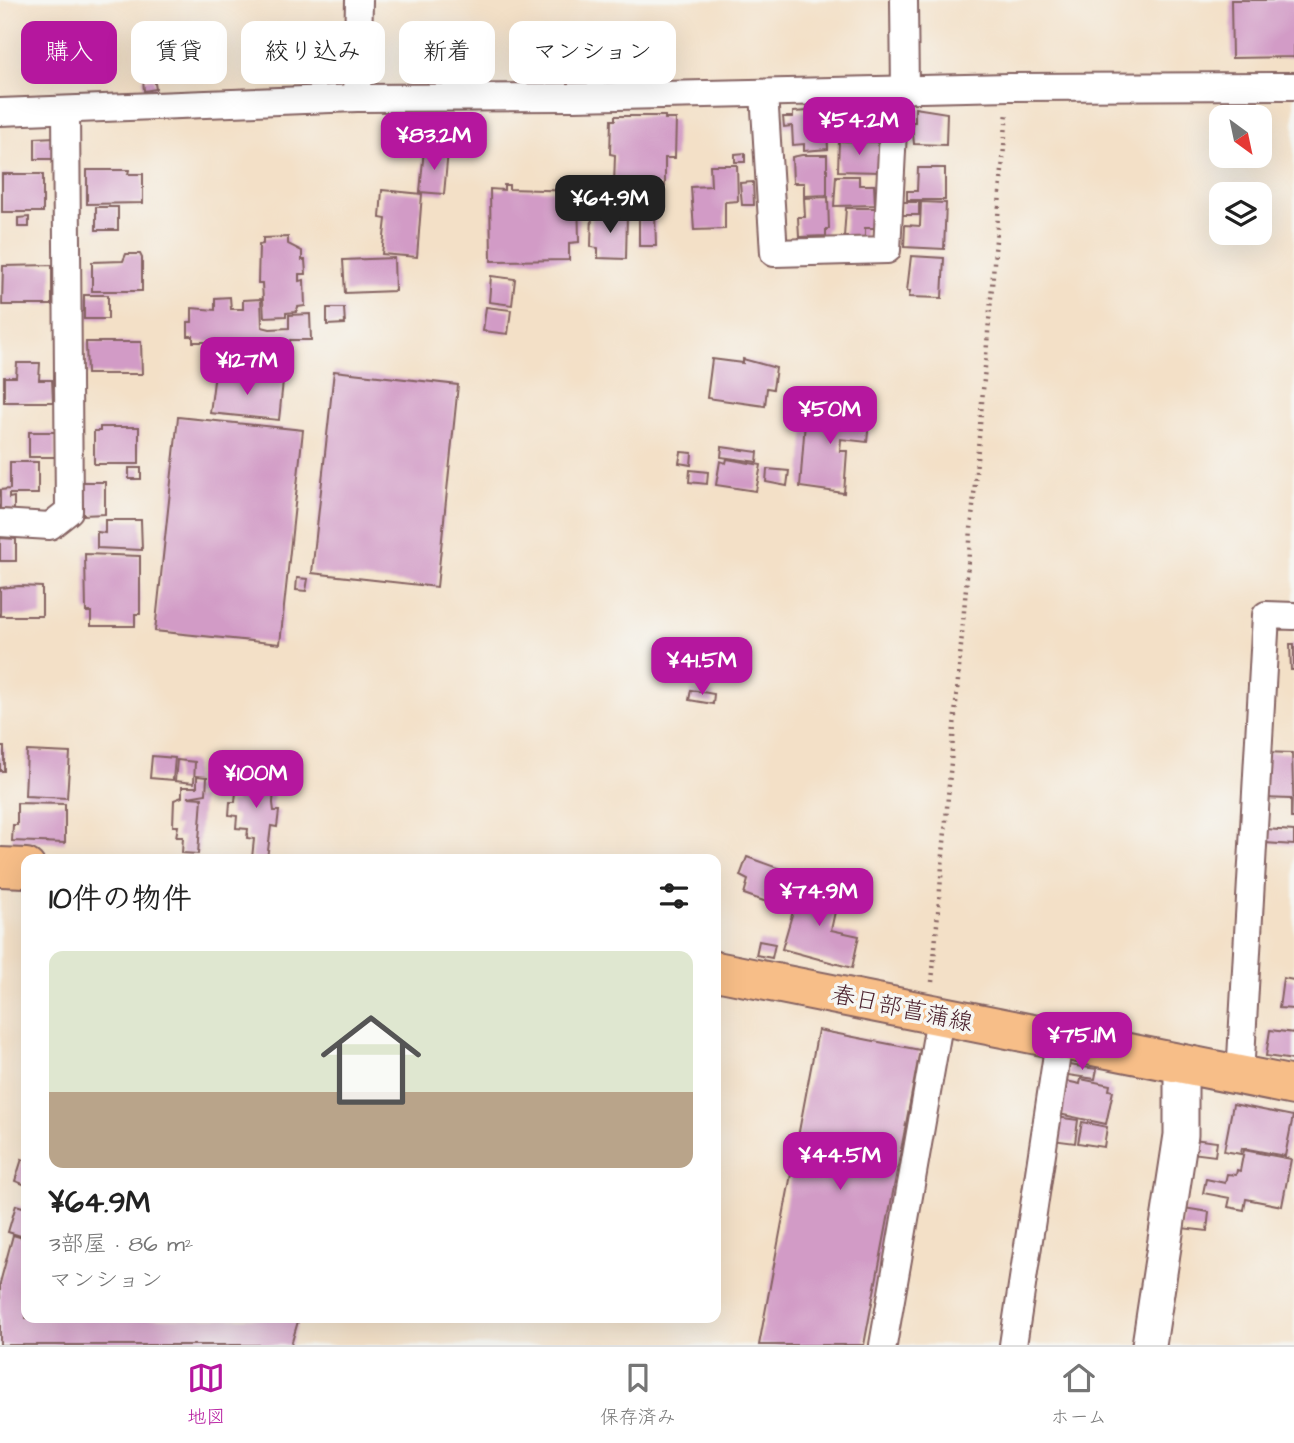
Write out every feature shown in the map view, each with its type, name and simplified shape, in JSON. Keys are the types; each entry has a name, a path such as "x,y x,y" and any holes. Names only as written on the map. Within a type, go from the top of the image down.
{"main road":[{"path":"0,867 21,868"},
{"name":"春日部菖蒲線","path":"721,972 940,1018 1294,1086"}],"street":[{"path":"356,98 359,0"},
{"path":"764,93 774,253 887,250 905,0"},
{"path":"0,112 356,98 900,91 1010,87 1294,86"},
{"path":"0,523 50,526 69,511 66,110"},
{"path":"1240,1076 1266,615 1294,616"},
{"path":"883,1345 940,1018"},
{"path":"1013,1345 1059,1041"},
{"path":"1149,1345 1181,1135 1181,1065"}],"path":[{"path":"940,1018 931,975 1010,87"}],"building":[{"path":"1231,0 1294,0 1294,57 1232,58"},
{"path":"143,84 155,84 156,89 144,91"},
{"path":"862,108 862,117 883,117 883,138 835,139 835,109"},
{"path":"915,108 947,113 946,145 914,144 912,122 915,122"},
{"path":"826,110 828,149 804,151 804,144 793,145 792,126 784,127 783,117 793,117 793,112"},
{"path":"615,116 665,116 665,119 676,119 675,158 665,158 665,186 614,186 615,155 610,154 611,120 615,120"},
{"path":"55,137 55,159 35,159 35,138"},
{"path":"839,141 880,142 881,172 838,171"},
{"path":"424,149 448,151 444,194 420,192"},
{"path":"745,153 745,162 735,162 735,154"},
{"path":"827,155 827,195 804,196 804,183 793,183 792,157"},
{"path":"710,165 737,165 738,201 725,202 725,229 694,230 691,187 711,186"},
{"path":"918,168 945,168 945,200 907,200 907,191 917,191"},
{"path":"87,170 129,170 128,174 143,174 143,203 87,204"},
{"path":"2,174 43,174 43,212 2,212"},
{"path":"836,176 859,176 859,185 874,185 875,205 834,206"},
{"path":"753,182 754,205 742,205 740,183"},
{"path":"504,185 509,185 509,189 578,191 579,242 569,243 569,260 491,261 490,189 504,190"},
{"path":"382,190 422,194 417,257 382,254 386,219 380,218"},
{"path":"828,197 829,229 826,229 826,236 799,237 798,217 805,217 804,198"},
{"path":"902,202 919,202 919,215 902,215"},
{"path":"921,202 946,203 944,249 904,247 905,225 920,226"},
{"path":"611,204 626,204 626,213 602,212 603,208 611,208"},
{"path":"96,207 118,207 118,230 96,230"},
{"path":"846,208 877,208 877,228 865,228 865,237 844,237"},
{"path":"592,211 627,214 626,259 598,258 598,248 591,247"},
{"path":"639,213 655,213 656,246 639,246"},
{"path":"29,217 29,227 18,227 18,218"},
{"path":"288,237 288,244 302,251 302,260 305,260 306,274 299,274 299,281 304,280 305,306 298,307 296,312 286,313 286,316 264,317 262,283 258,283 259,245 263,244 263,238"},
{"path":"126,254 140,254 142,258 142,291 92,291 92,262 123,261"},
{"path":"911,256 944,258 942,298 909,297 910,291 907,291"},
{"path":"394,258 395,291 345,293 343,260"},
{"path":"52,265 52,305 2,305 3,266"},
{"path":"491,276 515,279 512,305 489,302"},
{"path":"84,295 108,295 108,319 84,319"},
{"path":"230,297 231,309 243,309 243,300 261,299 262,327 270,329 289,328 289,315 310,314 311,340 290,340 290,345 228,348 220,342 193,342 193,336 188,336 192,308 215,310 215,298"},
{"path":"486,307 511,310 508,334 483,331"},
{"path":"327,308 344,308 345,324 327,325"},
{"path":"86,342 141,342 142,374 87,374"},
{"path":"712,359 743,363 743,359 776,368 773,389 767,388 765,406 707,398"},
{"path":"17,363 40,363 39,380 52,380 53,402 4,402 4,377 16,377"},
{"path":"334,371 458,385 437,587 312,573"},
{"path":"215,373 283,381 279,420 210,413"},
{"path":"810,407 870,412 867,442 841,439 840,451 847,451 844,493 800,487 806,409"},
{"path":"178,417 303,430 280,644 155,631"},
{"path":"100,427 139,427 139,464 94,464 94,431 100,431"},
{"path":"29,432 55,432 55,457 29,457"},
{"path":"722,447 758,452 757,462 721,457"},
{"path":"681,452 692,453 691,465 679,463"},
{"path":"727,459 761,465 756,491 716,485 720,461 726,463"},
{"path":"10,462 38,462 38,494 9,494 9,498 14,497 14,510 0,509 0,490 10,489"},
{"path":"129,468 141,468 141,479 129,479"},
{"path":"767,469 789,471 787,486 766,482"},
{"path":"690,470 708,472 707,484 689,482"},
{"path":"82,482 105,482 105,514 83,515"},
{"path":"105,520 141,520 142,550 97,548 97,532 105,533"},
{"path":"0,538 16,539 16,561 0,561"},
{"path":"85,554 140,556 140,614 135,614 135,626 91,626 91,612 86,612"},
{"path":"297,578 308,579 306,591 296,590"},
{"path":"42,587 42,616 0,616 0,588"},
{"path":"1290,644 1294,644 1294,670 1291,670"},
{"path":"691,690 714,694 713,704 689,700"},
{"path":"0,747 4,747 4,771 0,771"},
{"path":"27,751 70,753 67,798 25,796"},
{"path":"1263,752 1292,753 1294,818 1291,818 1291,799 1262,798"},
{"path":"152,756 175,758 173,780 150,778"},
{"path":"177,760 195,762 194,783 175,781"},
{"path":"238,772 275,776 273,803 274,811 279,811 277,827 271,826 268,854 252,854 254,839 247,838 248,829 236,828 237,816 229,815 230,802 235,802"},
{"path":"197,776 207,777 206,794 188,797 202,798 198,854 182,853 183,837 176,837 178,826 173,826 174,800 182,797 182,787 197,787"},
{"path":"17,803 65,804 65,843 12,841 13,825 17,825"},
{"path":"1265,829 1294,831 1294,845 1265,843"},
{"path":"747,857 797,875 791,894 781,890 775,905 744,894 748,880 740,876"},
{"path":"807,881 829,885 828,891 839,893 831,930 859,936 852,968 782,949 801,884 806,886"},
{"path":"759,941 775,944 772,958 756,955"},
{"path":"1283,978 1294,980 1294,1009 1279,1008"},
{"path":"818,1030 920,1050 864,1345 759,1345"},
{"path":"1270,1030 1294,1033 1294,1060 1266,1056"},
{"path":"1069,1065 1097,1069 1095,1079 1068,1075"},
{"path":"1081,1079 1110,1085 1109,1090 1113,1091 1106,1124 1059,1114 1066,1081 1080,1084"},
{"path":"1233,1104 1293,1116 1285,1156 1242,1148 1241,1154 1224,1151"},
{"path":"1056,1117 1078,1120 1075,1143 1052,1140"},
{"path":"1082,1122 1107,1127 1104,1147 1078,1143"},
{"path":"1193,1139 1217,1142 1215,1156 1191,1153"},
{"path":"1244,1150 1291,1159 1282,1206 1246,1199 1244,1210 1228,1207 1230,1198 1203,1193 1206,1179 1225,1183 1227,1174 1236,1175 1237,1170 1240,1171"},
{"path":"21,1162 21,1183 15,1181"},
{"path":"16,1205 21,1206 21,1236 8,1232"},
{"path":"1184,1208 1209,1212 1207,1231 1181,1228"},
{"path":"13,1235 21,1237 21,1323 298,1323 291,1345 0,1345 0,1283"}]}
